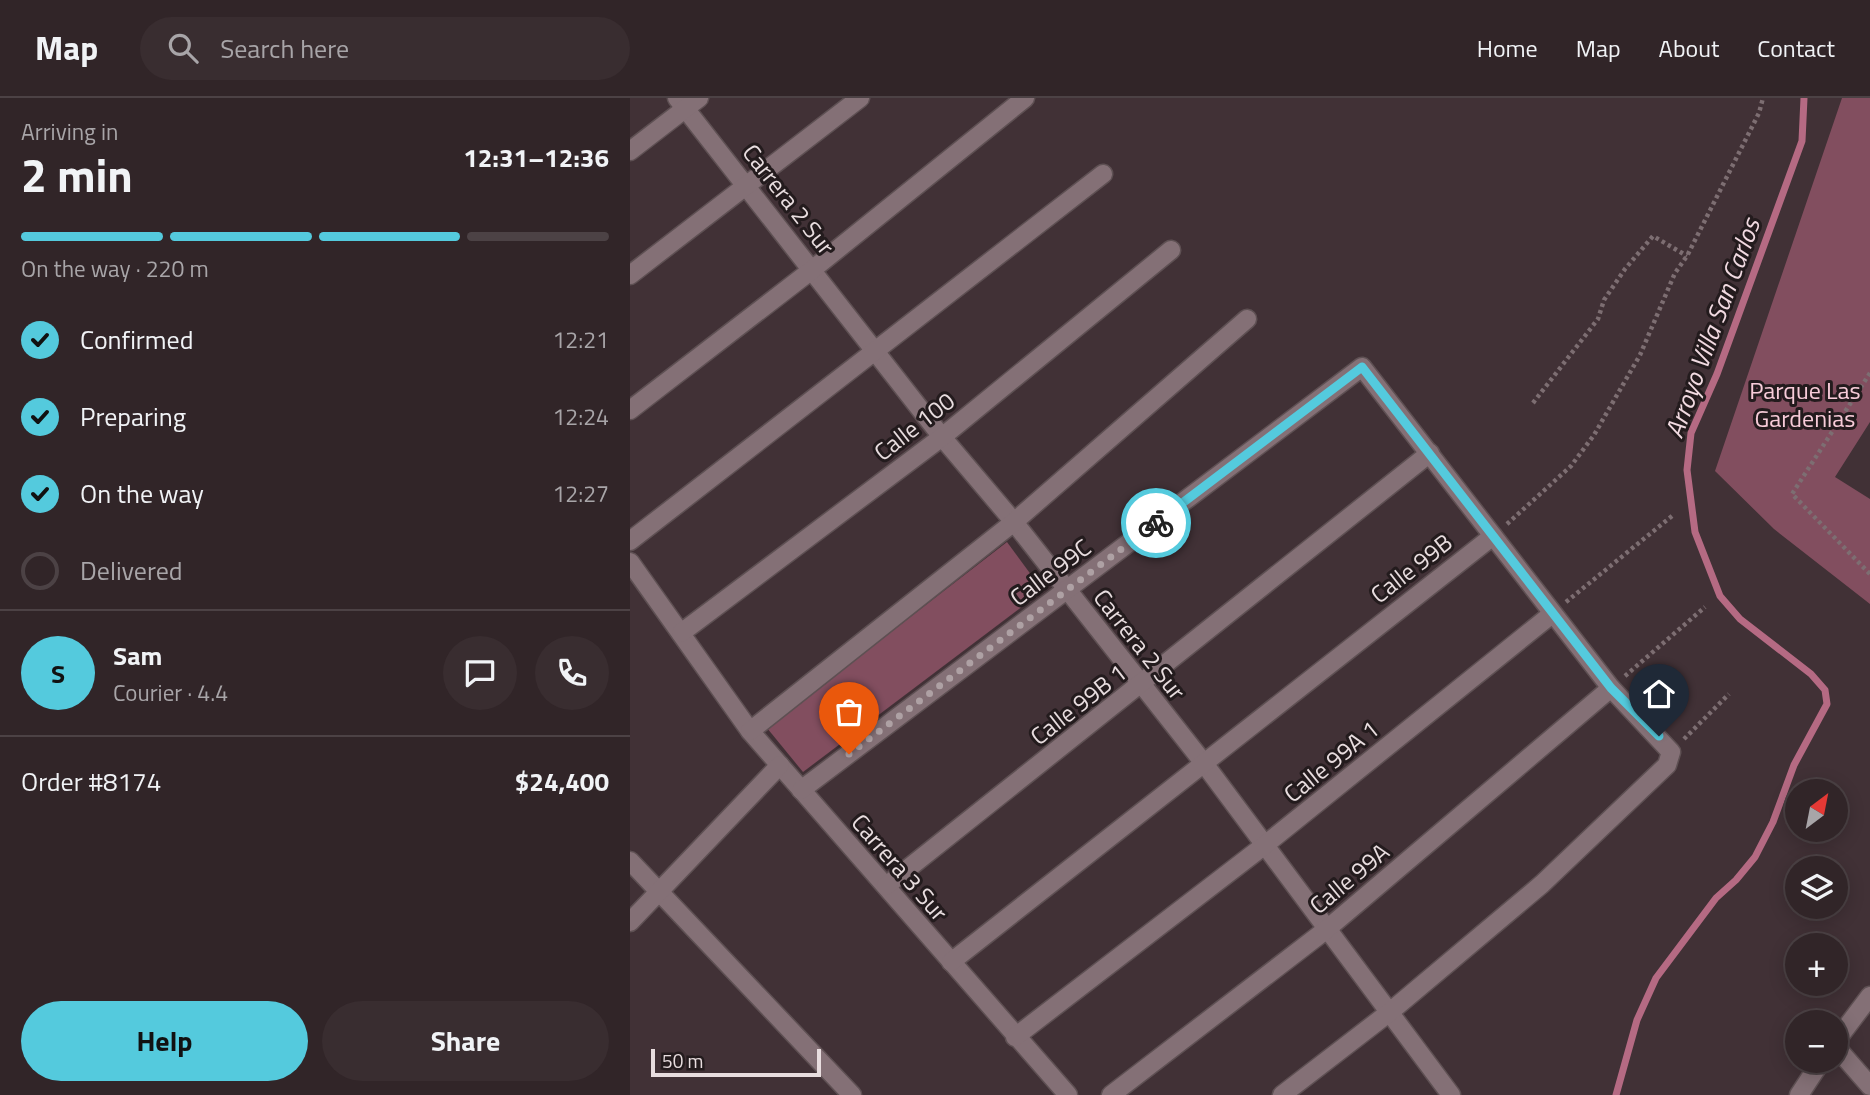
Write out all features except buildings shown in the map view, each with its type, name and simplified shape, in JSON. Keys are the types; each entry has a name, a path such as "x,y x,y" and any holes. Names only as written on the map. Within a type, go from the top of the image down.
{"street":[{"path":"630,275 860,98"},
{"path":"630,410 813,269 1025,98"},
{"path":"630,151 687,102"},
{"name":"Carrera 2 Sur","path":"687,102 942,437 1014,522 1266,844 1391,1011 1449,1094"},
{"path":"630,541 1103,174"},
{"name":"Calle 100","path":"681,633 942,437 1171,250"},
{"path":"750,730 1014,522 1247,318"},
{"name":"Calle 99C","path":"801,790 1362,367 1430,453"},
{"path":"1282,1095 1391,1011 1542,884 1667,765 1671,752 1611,688 1430,453"},
{"name":"Calle 99B 1","path":"886,887 1430,453"},
{"name":"Calle 99B","path":"951,962 1493,536"},
{"name":"Carrera 3 Sur","path":"630,562 750,730 1068,1095"},
{"name":"Calle 99A 1","path":"1016,1037 1266,844 1552,614"},
{"name":"Calle 99A","path":"1111,1095 1327,929 1611,688"},
{"path":"630,922 780,765"},
{"path":"630,861 848,1093"},
{"path":"1848,1025 1870,996"},
{"path":"1848,1061 1870,1086"},
{"path":"1799,1095 1813,1073"}],"path":[{"path":"1493,536 1571,466 1622,391 1675,273 1687,256 1759,113 1763,98"},
{"path":"1533,403 1598,319 1604,300 1625,269 1653,236 1687,256"},
{"path":"1870,373 1792,494 1870,574"},
{"path":"1552,614 1672,516"},
{"path":"1611,688 1705,607"},
{"path":"1671,752 1729,694"}],"green space":[{"name":"Parque Las Gardenias","path":"1842,98 1870,98 1870,422 1835,477 1870,499 1870,604 1774,529 1715,471"},
{"path":"1007,542 1043,591 803,772 767,728"}],"waterway":[{"name":"Arroyo Villa San Carlos","path":"1616,1095 1637,1020 1656,978 1716,898 1755,857 1773,822 1794,765 1827,704 1825,690 1811,674 1740,619 1720,596 1695,532 1687,470 1691,433 1717,374 1802,141 1804,98"}],"way so far":[{"path":"849,754 1156,523"}],"route":[{"path":"1156,523 1362,367 1611,688 1659,736"}]}
